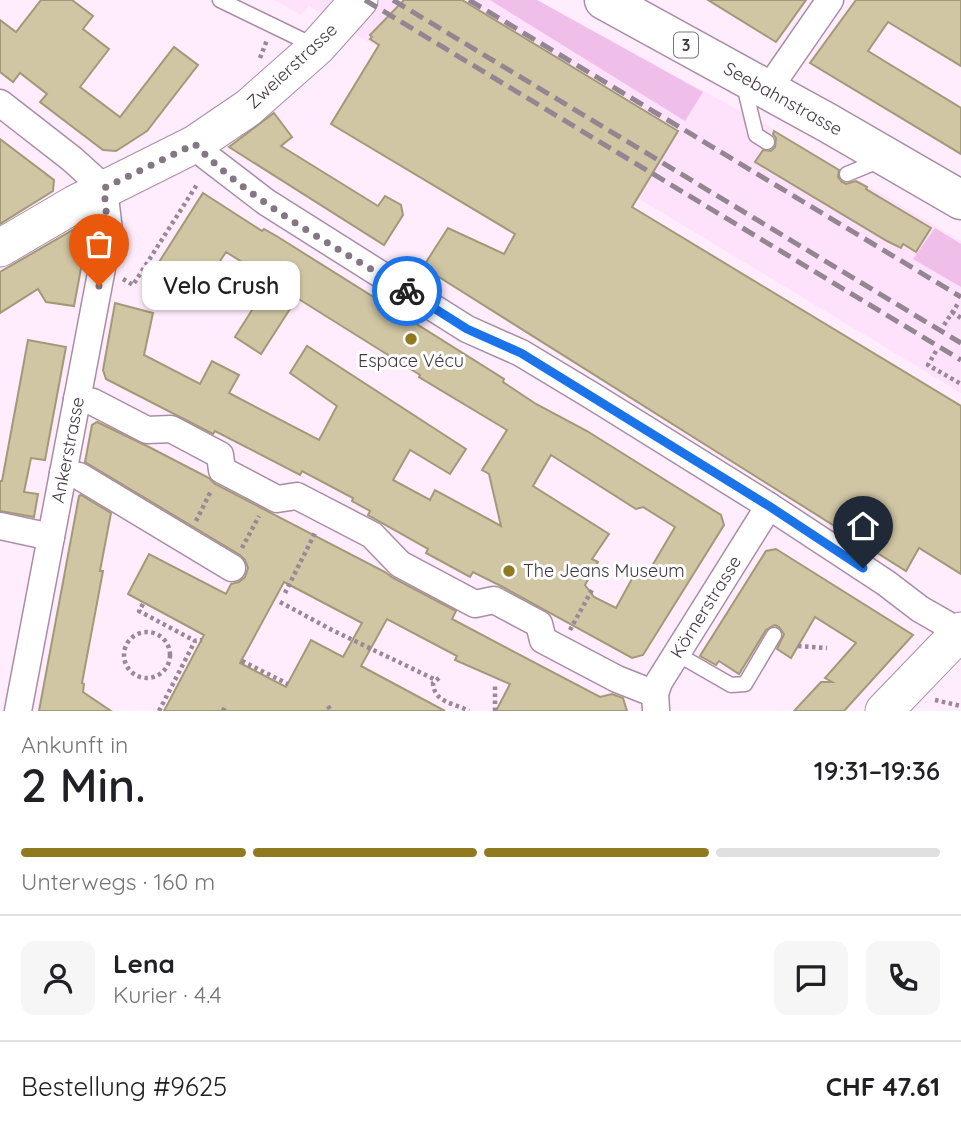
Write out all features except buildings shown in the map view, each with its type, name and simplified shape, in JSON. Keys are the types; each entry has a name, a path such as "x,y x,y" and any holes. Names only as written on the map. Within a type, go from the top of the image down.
{"main road":[{"name":"Seebahnstrasse","path":"604,0 961,200"}],"street":[{"path":"755,84 830,0"},
{"name":"Zweierstrasse","path":"0,248 104,188 195,144 256,102 338,24"},
{"path":"0,103 72,159 104,188"},
{"path":"195,144 206,156 266,202 467,329 521,353 769,506 886,583 920,609 960,632 884,711"},
{"name":"Ankerstrasse","path":"18,711 108,232 104,188"},
{"path":"78,399 93,402 147,430 171,429 220,455 222,470 277,499 297,496 372,535 400,564 475,604 494,600 539,624 543,640 656,702"},
{"path":"63,473 79,476 232,568"},
{"name":"Körnerstrasse","path":"656,702 677,654 769,506"},
{"path":"0,526 51,537"}],"lane":[{"path":"220,0 338,24"},
{"path":"755,84 756,135 767,142"},
{"path":"847,174 887,157"},
{"path":"677,654 731,685 745,684 774,635"}],"path":[{"path":"117,275 133,285 198,183"},
{"path":"944,325 959,302"},
{"path":"952,312 961,318"},
{"path":"936,351 928,365 961,384"},
{"path":"186,540 213,488"},
{"path":"232,568 260,514"},
{"path":"285,593 317,530"},
{"path":"570,630 593,588"},
{"path":"280,602 395,662 437,679 433,683 436,694 442,700 469,711"},
{"path":"143,604 139,611 195,641 202,640"},
{"path":"158,634 163,624"},
{"path":"149,631 165,639 170,647 169,666 163,673 145,679 129,670 124,653 132,637 149,631"},
{"path":"159,711 195,641"},
{"path":"798,646 827,648"},
{"path":"245,663 288,684"},
{"path":"169,666 179,671"},
{"path":"495,686 495,711"},
{"path":"929,699 961,706"}],"shaded area":[{"path":"274,0 537,0 762,123 961,241 961,393 638,198 635,202 309,6 301,15"},
{"path":"490,0 537,0 703,92 685,121"},
{"path":"935,228 961,244 961,287 913,259"}],"railway":[{"path":"365,0 961,360"},
{"path":"393,0 961,343"},
{"path":"469,0 961,297"}],"way so far":[{"path":"99,286 108,232 104,188 195,144 206,156 266,202 407,291"}],"place":[{"name":"Velo Crush","path":"99,286"},
{"name":"Espace Vécu","path":"411,339"},
{"name":"The Jeans Museum","path":"509,571"}],"route":[{"path":"407,291 467,329 521,353 769,506 863,568"}]}
